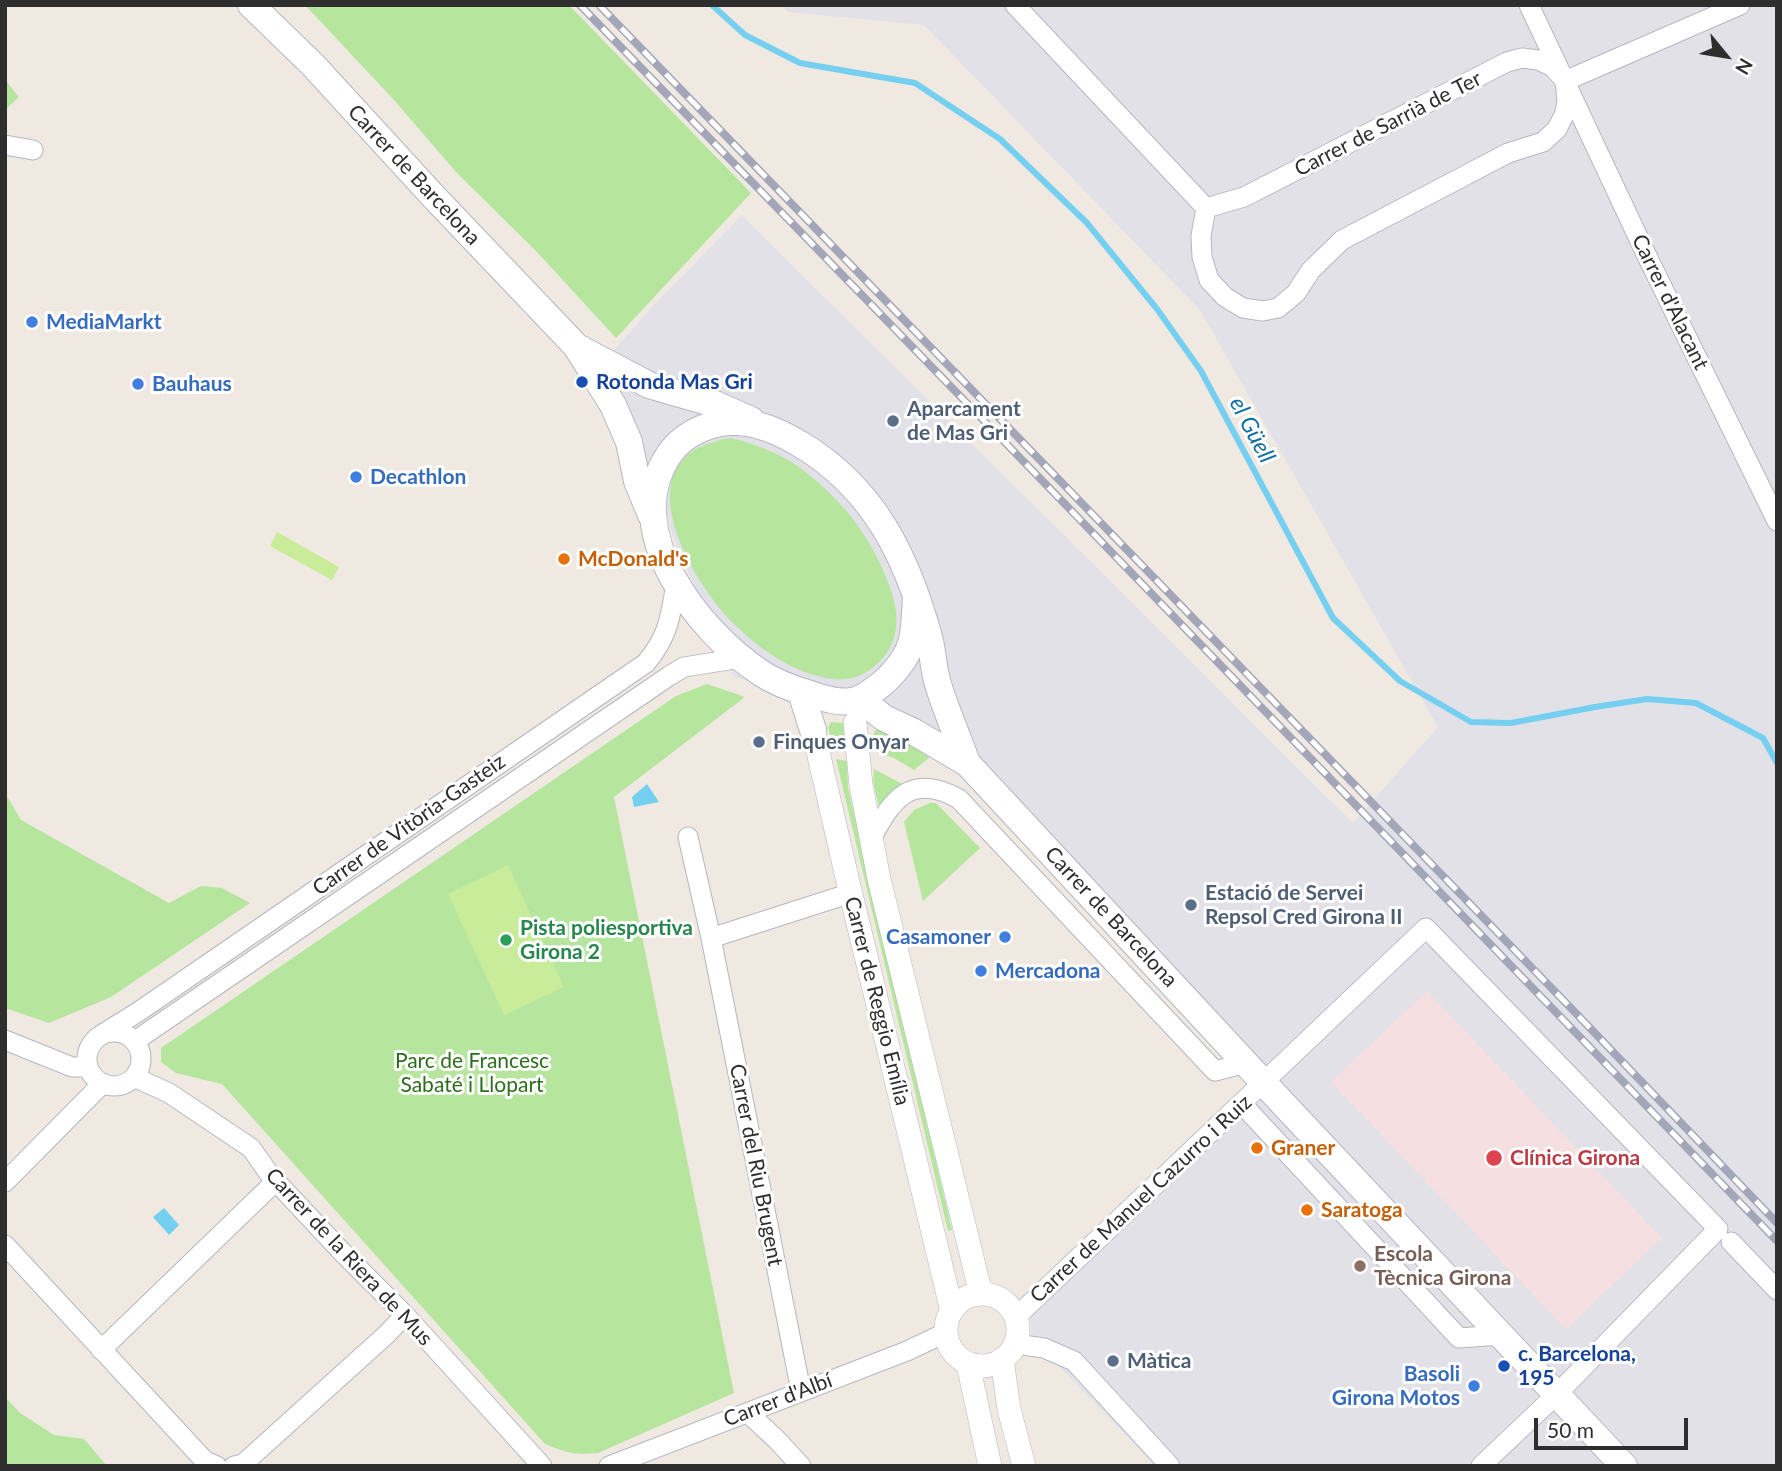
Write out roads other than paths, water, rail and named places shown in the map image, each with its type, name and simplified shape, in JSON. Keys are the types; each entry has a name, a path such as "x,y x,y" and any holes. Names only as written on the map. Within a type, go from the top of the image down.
{"main road":[{"name":"Carrer de Barcelona","path":"251,5 313,65 576,346 613,405 629,442 637,481 653,520"},
{"name":"Carrer de Barcelona","path":"576,346 649,385 715,404 783,434 840,473 862,496 884,525 901,557 930,639 938,685 971,767"},
{"path":"762,425 739,421 696,430 686,436 668,456 654,489 653,520 663,554 676,584 713,632 741,658 787,687 856,708 887,679 907,653 912,639 916,597"},
{"name":"Carrer de Reggio Emília","path":"801,692 813,730"},
{"name":"Carrer de Barcelona","path":"856,708 914,732 971,767 1624,1466"}],"street":[{"path":"1015,5 1206,208 1201,236 1202,257 1209,280 1225,298 1243,308 1263,311 1278,308 1296,293 1311,270 1342,240 1508,153 1544,142 1557,129 1565,113 1567,100 1564,81 1740,5"},
{"name":"Carrer d'Alacant","path":"1529,5 1652,266 1777,521"},
{"name":"Carrer de Sarrià de Ter","path":"1206,208 1244,197 1507,62 1522,58 1538,60 1553,67 1564,81"},
{"path":"5,145 33,150"},
{"name":"Carrer de Vitòria-Gasteiz","path":"101,1035 646,663 659,647 669,626 676,584"},
{"name":"Carrer de Vitòria-Gasteiz","path":"135,1041 669,676 684,667 741,658"},
{"name":"Carrer de Reggio Emília","path":"856,708 861,785 879,879 981,1294"},
{"name":"Carrer de Reggio Emília","path":"813,730 949,1322"},
{"name":"Carrer de Barcelona","path":"971,767 977,818"},
{"name":"Carrer de Barcelona","path":"871,839 888,809 905,794 916,789 947,792 977,818 1215,1071 1255,1072"},
{"name":"Carrer del Riu Brugent","path":"688,836 711,938 801,1391"},
{"path":"711,938 851,893"},
{"name":"Carrer de Manuel Cazurro i Ruiz","path":"1017,1316 1242,1104 1255,1072 1426,929 1724,1236"},
{"path":"119,1032 135,1041 141,1060 134,1077 128,1082 112,1086 94,1077 87,1059 89,1048 94,1041 101,1035 119,1032"},
{"path":"5,1040 72,1067 88,1067"},
{"name":"Carrer de la Riera de Mus","path":"134,1077 169,1093 251,1148 276,1181 405,1315 542,1466"},
{"path":"5,1182 103,1083"},
{"path":"1242,1104 1459,1338 1501,1335"},
{"path":"101,1350 276,1181"},
{"path":"1481,1466 1724,1236 1777,1290"},
{"path":"5,1245 205,1461 217,1466"},
{"path":"1024,1466 1009,1409 1009,1351 1018,1328 1017,1316 1008,1303 1000,1298 981,1294 969,1297 955,1306 949,1322 949,1344 953,1352 968,1364 987,1366 1009,1351 1044,1348 1074,1361 1170,1466"},
{"path":"234,1466 243,1464 405,1315"},
{"name":"Carrer d'Albí","path":"609,1466 907,1351 949,1322"},
{"path":"968,1364 990,1466"},
{"path":"748,1413 801,1466"}],"water":[{"path":"647,784 659,802 634,807 632,797"},
{"path":"164,1208 179,1225 169,1235 153,1217"}],"waterway":[{"name":"el Güell","path":"712,5 745,35 800,63 915,83 1000,139 1087,223 1157,309 1201,371 1333,618 1400,681 1471,722 1511,723 1647,699 1696,703 1763,738 1777,763"}],"railway":[{"path":"580,5 1777,1241"},
{"path":"599,5 1777,1223"}],"place":[{"name":"MediaMarkt","path":"32,322"},
{"name":"Rotonda Mas Gri","path":"582,382"},
{"name":"Bauhaus","path":"138,384"},
{"name":"Aparcament de Mas Gri","path":"893,421"},
{"name":"Decathlon","path":"356,477"},
{"name":"McDonald's","path":"564,559"},
{"name":"Finques Onyar","path":"759,742"},
{"name":"Estació de Servei Repsol Cred Girona II","path":"1191,905"},
{"name":"Casamoner","path":"1005,937"},
{"name":"Pista poliesportiva Girona 2","path":"506,940"},
{"name":"Mercadona","path":"981,971"},
{"name":"Graner","path":"1257,1148"},
{"name":"Clínica Girona","path":"1494,1158"},
{"name":"Saratoga","path":"1307,1210"},
{"name":"Escola Tècnica Girona","path":"1360,1266"},
{"name":"Màtica","path":"1113,1361"},
{"name":"c. Barcelona, 195","path":"1504,1366"},
{"name":"Basoli Girona Motos","path":"1474,1386"}],"park label":[{"name":"Parc de Francesc Sabaté i Llopart","path":"472,1073"}]}
